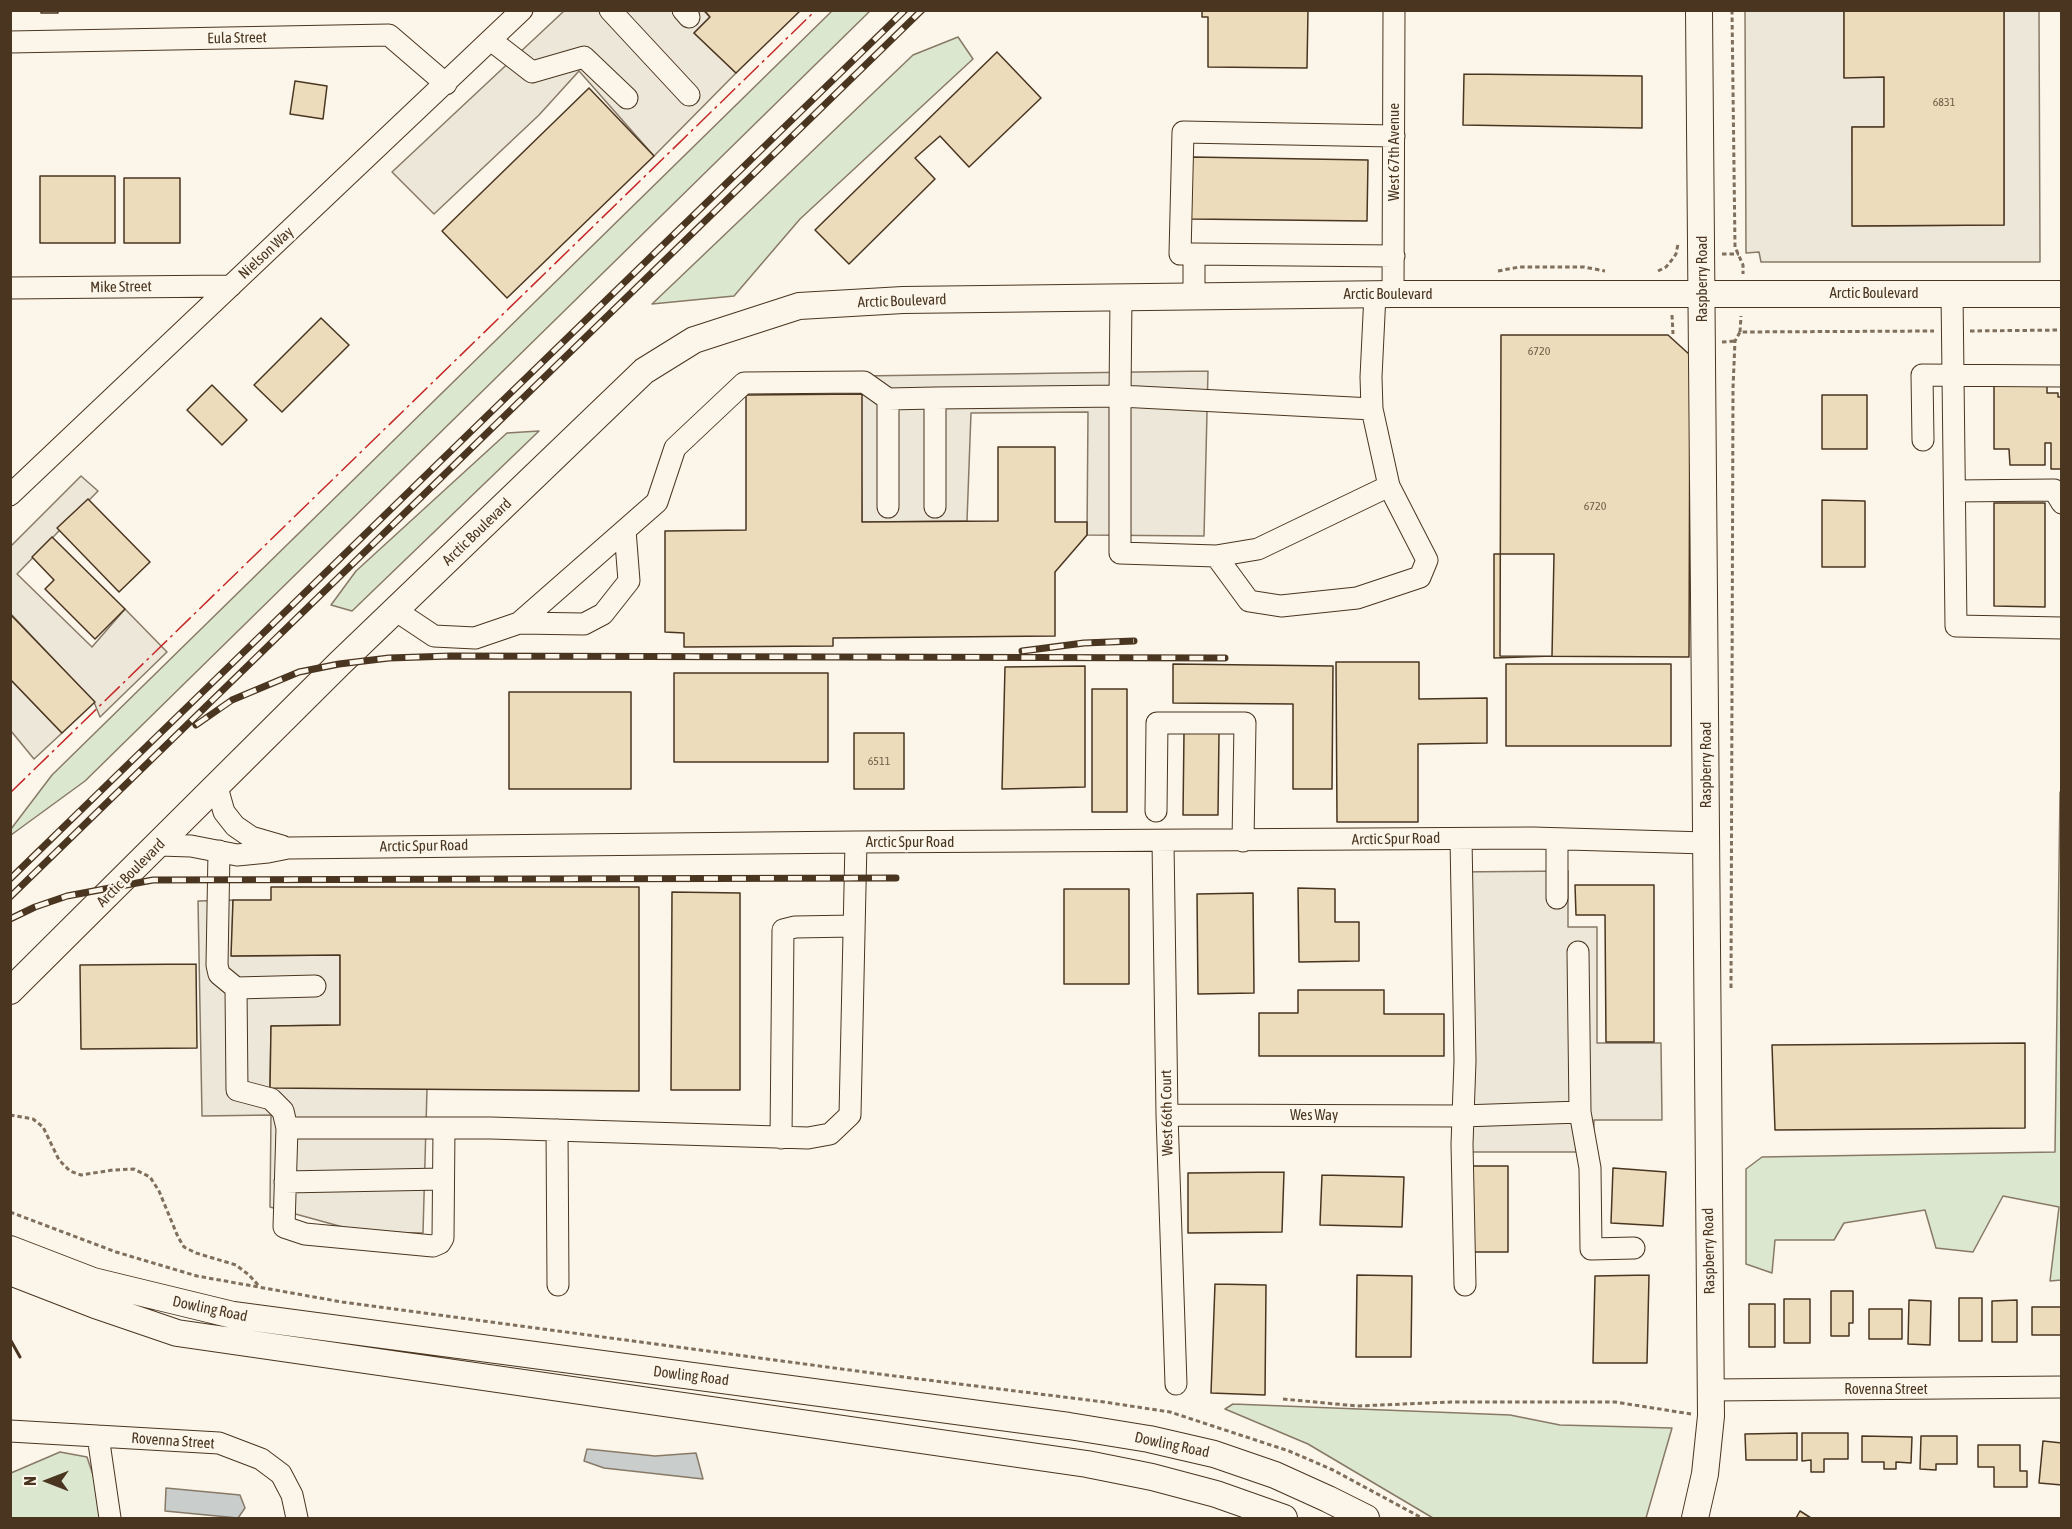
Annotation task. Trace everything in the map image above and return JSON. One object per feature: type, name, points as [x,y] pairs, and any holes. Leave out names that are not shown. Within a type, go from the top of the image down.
[{"type":"main road","name":"Raspberry Road","points":[[1695,1518],[1705,1474],[1711,1416],[1699,10]]},
{"type":"main road","name":"Arctic Boulevard","points":[[10,991],[396,610],[644,371],[694,340],[799,306],[903,300],[1384,294],[2061,294]]},
{"type":"main road","name":"Dowling Road","points":[[10,1249],[93,1281],[233,1315],[1069,1426],[1149,1439],[1214,1454],[1275,1475],[1366,1518]]},
{"type":"main road","name":"Dowling Road","points":[[10,1272],[95,1305],[177,1333],[1086,1464],[1152,1477],[1207,1492],[1284,1518]]},
{"type":"street","name":"Nielson Way","points":[[10,495],[492,41],[522,10]]},
{"type":"street","points":[[610,10],[689,95]]},
{"type":"street","name":"West 67th Avenue","points":[[1216,556],[1249,601],[1281,606],[1357,598],[1420,577],[1427,560],[1389,486],[1372,409],[1371,377],[1384,294],[1394,256],[1394,10]]},
{"type":"street","name":"Eula Street","points":[[10,42],[389,35],[446,84]]},
{"type":"street","points":[[492,41],[532,72],[585,57],[627,98]]},
{"type":"street","points":[[1394,135],[1183,132],[1180,254],[1394,256]]},
{"type":"street","points":[[1194,254],[1194,296]]},
{"type":"street","name":"Mike Street","points":[[10,288],[231,286]]},
{"type":"street","points":[[1952,293],[1956,626],[2061,628]]},
{"type":"street","points":[[1121,297],[1120,552],[1216,556],[1258,549],[1389,486]]},
{"type":"street","points":[[1923,440],[1922,375],[2061,376]]},
{"type":"street","points":[[519,623],[657,502],[675,448],[744,383],[864,382],[888,399],[1120,396],[1372,409]]},
{"type":"street","points":[[935,398],[935,507]]},
{"type":"street","points":[[888,399],[888,507]]},
{"type":"street","points":[[1955,491],[2054,490],[2061,503]]},
{"type":"street","points":[[396,610],[434,636],[475,638],[519,623],[584,624],[603,614],[629,581],[625,530]]},
{"type":"street","points":[[1156,811],[1157,723],[1245,723],[1243,841]]},
{"type":"street","name":"Arctic Spur Road","points":[[217,787],[224,812],[235,826],[251,837],[288,848]]},
{"type":"street","points":[[1461,838],[1465,1061],[1462,1116],[1465,1285]]},
{"type":"street","points":[[1557,838],[1557,898]]},
{"type":"street","name":"Arctic Spur Road","points":[[159,845],[191,846],[237,855],[288,848],[856,842],[1557,838],[1706,843]]},
{"type":"street","points":[[287,1128],[557,1130],[781,1138],[808,1138],[830,1134],[850,1115],[856,842]]},
{"type":"street","name":"West 66th Court","points":[[1163,842],[1167,1115],[1176,1384]]},
{"type":"street","points":[[219,851],[217,965],[219,974],[236,988],[315,986]]},
{"type":"street","points":[[781,1138],[783,930],[795,927],[854,926]]},
{"type":"street","points":[[1578,952],[1580,1112],[1590,1168],[1591,1249],[1634,1248]]},
{"type":"street","points":[[236,988],[237,1090],[271,1099],[283,1111],[287,1128],[284,1227],[305,1234],[433,1246],[440,1243],[443,1238],[444,1128]]},
{"type":"street","name":"Wes Way","points":[[1167,1115],[1462,1116],[1580,1112]]},
{"type":"street","points":[[557,1130],[558,1285]]},
{"type":"street","points":[[285,1182],[443,1179]]},
{"type":"street","name":"Rovenna Street","points":[[1711,1390],[2061,1387]]},
{"type":"street","name":"Rovenna Street","points":[[10,1431],[219,1443],[261,1459],[281,1474],[292,1495],[297,1518]]},
{"type":"street","points":[[98,1436],[110,1518]]},
{"type":"path","points":[[1732,10],[1734,247],[1743,265]]},
{"type":"path","points":[[1649,276],[1666,267],[1676,254],[1679,237]]},
{"type":"path","points":[[1497,272],[1519,267],[1584,267],[1613,273]]},
{"type":"path","points":[[1731,993],[1735,341],[1740,332],[2061,330]]},
{"type":"path","points":[[10,1115],[33,1119],[43,1127],[59,1160],[70,1171],[81,1175],[134,1169],[150,1177],[159,1191],[184,1247],[236,1265],[260,1287]]},
{"type":"path","points":[[10,1212],[117,1252],[196,1276],[353,1304],[1170,1412],[1289,1450],[1333,1470],[1422,1518]]},
{"type":"path","points":[[1283,1399],[1357,1406],[1451,1402],[1615,1402],[1711,1416]]},
{"type":"green space","points":[[833,10],[870,11],[85,781],[11,835],[11,829],[52,775]]},
{"type":"green space","points":[[958,37],[973,59],[800,219],[734,296],[652,304],[913,55]]},
{"type":"green space","points":[[539,431],[352,611],[331,605],[356,571],[507,433]]},
{"type":"green space","points":[[2060,792],[2062,793],[2061,1280],[2050,1281],[2059,1207],[2003,1196],[1973,1252],[1936,1248],[1925,1210],[1844,1223],[1834,1240],[1775,1240],[1772,1273],[1746,1264],[1746,1169],[1762,1157],[2055,1152]]},
{"type":"green space","points":[[1233,1404],[1510,1415],[1560,1425],[1672,1428],[1646,1518],[1433,1518],[1308,1444],[1225,1409]]},
{"type":"green space","points":[[60,1452],[87,1457],[106,1518],[11,1518],[11,1473]]},
{"type":"shaded area","points":[[564,11],[704,11],[710,17],[694,33],[736,73],[654,156],[579,71],[539,115],[434,214],[392,172]]},
{"type":"shaded area","points":[[1745,11],[1844,11],[1844,77],[1884,77],[1884,127],[1852,127],[1853,226],[2004,225],[2004,11],[2039,11],[2040,262],[1761,262],[1759,252],[1746,253]]},
{"type":"shaded area","points":[[1208,371],[1204,536],[1087,535],[1088,412],[971,413],[967,521],[862,522],[860,376]]},
{"type":"shaded area","points":[[81,476],[98,491],[17,574],[92,647],[125,609],[167,652],[100,717],[94,702],[11,614],[11,546]]},
{"type":"shaded area","points":[[10,679],[62,733],[34,759],[11,731]]},
{"type":"shaded area","points":[[1568,871],[1568,927],[1597,927],[1597,1043],[1661,1043],[1662,1120],[1594,1120],[1593,1152],[1455,1152],[1454,872]]},
{"type":"shaded area","points":[[233,900],[232,956],[340,955],[340,1025],[271,1026],[270,1087],[427,1089],[423,1233],[361,1232],[270,1207],[271,1115],[202,1116],[198,901]]},
{"type":"shaded area","points":[[587,1449],[655,1456],[696,1453],[703,1479],[604,1468],[584,1461]]},
{"type":"shaded area","points":[[166,1488],[240,1495],[245,1508],[238,1518],[165,1511]]},
{"type":"building","points":[[41,10],[58,10],[58,13],[41,13]]},
{"type":"building","points":[[704,10],[801,10],[736,73],[694,33],[710,17]]},
{"type":"building","points":[[1202,10],[1308,10],[1307,68],[1208,67],[1208,17],[1202,17]]},
{"type":"building","points":[[1844,10],[2004,10],[2004,225],[1852,226],[1852,127],[1884,127],[1884,77],[1844,78]]},
{"type":"building","points":[[997,52],[1041,98],[969,167],[940,136],[915,158],[935,179],[849,264],[815,230]]},
{"type":"building","points":[[1464,74],[1642,76],[1642,128],[1463,125]]},
{"type":"building","points":[[295,81],[327,86],[323,119],[290,114]]},
{"type":"building","points":[[589,88],[654,156],[507,298],[442,231]]},
{"type":"building","points":[[1191,157],[1368,160],[1367,221],[1191,219]]},
{"type":"building","points":[[40,176],[115,176],[115,243],[40,243]]},
{"type":"building","points":[[124,178],[180,178],[180,243],[124,243]]},
{"type":"building","points":[[321,318],[349,345],[282,412],[254,385]]},
{"type":"building","points":[[1501,335],[1668,335],[1690,355],[1689,657],[1500,656]]},
{"type":"building","points":[[212,385],[247,420],[222,445],[187,410]]},
{"type":"building","points":[[1994,385],[2047,385],[2047,393],[2058,393],[2058,397],[2062,397],[2062,469],[2051,469],[2051,443],[2045,443],[2045,465],[2010,465],[2009,449],[1994,449]]},
{"type":"building","points":[[862,394],[862,522],[998,521],[998,447],[1055,447],[1055,522],[1087,522],[1087,535],[1055,572],[1055,636],[833,638],[833,646],[684,647],[684,633],[665,632],[665,531],[746,530],[746,395]]},
{"type":"building","points":[[1822,395],[1867,395],[1867,449],[1822,449]]},
{"type":"building","points":[[88,499],[150,562],[119,592],[57,528]]},
{"type":"building","points":[[1822,500],[1865,501],[1865,567],[1822,567]]},
{"type":"building","points":[[1994,503],[2045,503],[2045,607],[1994,606]]},
{"type":"building","points":[[52,537],[125,609],[95,639],[45,589],[54,580],[32,557]]},
{"type":"building","points":[[1494,554],[1554,554],[1552,656],[1494,658]]},
{"type":"building","points":[[10,614],[95,702],[62,733],[10,679]]},
{"type":"building","points":[[1336,662],[1419,662],[1419,699],[1487,698],[1487,743],[1418,744],[1418,822],[1337,822]]},
{"type":"building","points":[[1173,664],[1333,666],[1332,789],[1293,789],[1293,704],[1173,703]]},
{"type":"building","points":[[1506,664],[1671,664],[1671,746],[1506,746]]},
{"type":"building","points":[[1085,666],[1085,787],[1002,789],[1005,667]]},
{"type":"building","points":[[674,673],[828,673],[828,762],[674,762]]},
{"type":"building","points":[[1092,689],[1127,689],[1127,812],[1092,812]]},
{"type":"building","points":[[509,692],[631,692],[631,789],[509,789]]},
{"type":"building","points":[[1184,732],[1219,733],[1218,815],[1183,815]]},
{"type":"building","points":[[854,733],[904,733],[904,789],[854,789]]},
{"type":"building","points":[[1575,885],[1654,885],[1654,1042],[1606,1042],[1605,915],[1576,915]]},
{"type":"building","points":[[271,887],[639,887],[639,1091],[270,1088],[271,1026],[340,1025],[340,955],[231,956],[233,900],[271,900]]},
{"type":"building","points":[[1298,888],[1335,889],[1335,922],[1359,922],[1359,961],[1299,962]]},
{"type":"building","points":[[1064,889],[1129,889],[1129,984],[1064,984]]},
{"type":"building","points":[[672,892],[740,893],[740,1090],[671,1090]]},
{"type":"building","points":[[1253,893],[1254,993],[1198,994],[1197,894]]},
{"type":"building","points":[[196,964],[197,1048],[81,1049],[80,965]]},
{"type":"building","points":[[1298,990],[1384,990],[1384,1014],[1444,1014],[1444,1056],[1259,1056],[1259,1013],[1298,1013]]},
{"type":"building","points":[[2025,1043],[2025,1128],[1775,1130],[1772,1045]]},
{"type":"building","points":[[1467,1166],[1508,1166],[1508,1252],[1469,1252]]},
{"type":"building","points":[[1613,1168],[1666,1172],[1663,1226],[1611,1223]]},
{"type":"building","points":[[1284,1172],[1282,1232],[1188,1233],[1188,1173]]},
{"type":"building","points":[[1322,1175],[1404,1177],[1402,1227],[1320,1225]]},
{"type":"building","points":[[1357,1275],[1412,1276],[1411,1357],[1356,1357]]},
{"type":"building","points":[[1649,1275],[1647,1363],[1593,1363],[1595,1276]]},
{"type":"building","points":[[1215,1284],[1266,1285],[1265,1395],[1211,1393]]},
{"type":"building","points":[[1831,1291],[1853,1291],[1853,1323],[1849,1323],[1849,1336],[1831,1336]]},
{"type":"building","points":[[1959,1298],[1982,1298],[1982,1341],[1959,1341]]},
{"type":"building","points":[[1784,1299],[1810,1299],[1810,1343],[1784,1343]]},
{"type":"building","points":[[1909,1300],[1931,1301],[1930,1345],[1908,1344]]},
{"type":"building","points":[[2017,1300],[2017,1342],[1992,1342],[1992,1301]]},
{"type":"building","points":[[1749,1304],[1775,1304],[1775,1347],[1749,1347]]},
{"type":"building","points":[[2032,1307],[2062,1307],[2062,1335],[2032,1335]]},
{"type":"building","points":[[1869,1309],[1902,1309],[1902,1339],[1869,1339]]},
{"type":"building","points":[[1797,1433],[1797,1460],[1746,1460],[1745,1434]]},
{"type":"building","points":[[1802,1433],[1848,1433],[1848,1459],[1824,1459],[1824,1472],[1811,1472],[1811,1460],[1802,1461]]},
{"type":"building","points":[[1862,1436],[1912,1437],[1911,1463],[1896,1462],[1896,1469],[1884,1469],[1884,1462],[1862,1462]]},
{"type":"building","points":[[1921,1436],[1957,1436],[1957,1464],[1936,1464],[1936,1470],[1920,1469]]},
{"type":"building","points":[[2043,1441],[2062,1443],[2062,1485],[2039,1483]]},
{"type":"building","points":[[1978,1445],[2020,1445],[2020,1471],[2027,1471],[2027,1487],[1994,1487],[1994,1467],[1978,1467]]},
{"type":"building","points":[[1800,1511],[1811,1518],[1796,1518]]},
{"type":"railway","points":[[10,879],[905,10]]},
{"type":"railway","points":[[10,897],[922,10]]},
{"type":"railway","points":[[1022,651],[1084,643],[1134,641]]},
{"type":"railway","points":[[196,725],[232,700],[299,672],[389,658],[451,656],[1225,658]]},
{"type":"railway","points":[[10,919],[67,896],[153,880],[896,878]]},
{"type":"wall","points":[[10,1339],[20,1357]]},
{"type":"power","points":[[10,793],[816,10]]}]
